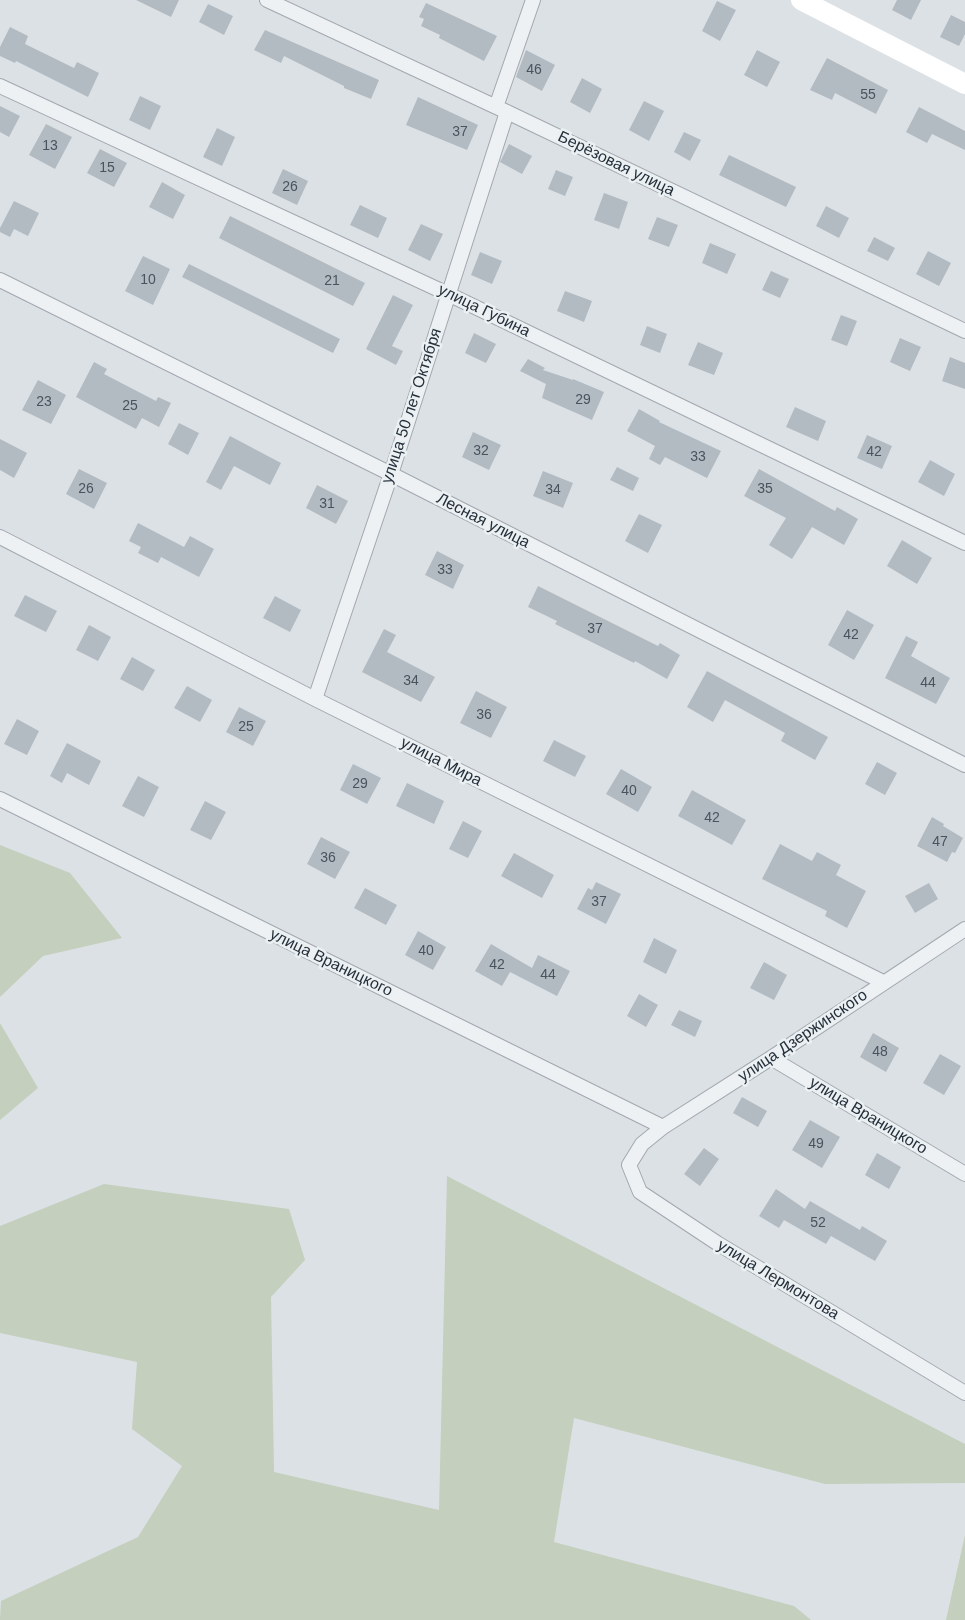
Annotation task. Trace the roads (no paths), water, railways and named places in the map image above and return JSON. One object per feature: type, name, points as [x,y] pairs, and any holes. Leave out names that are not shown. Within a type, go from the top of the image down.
[{"type":"street","name":"Берёзовая улица","points":[[267,0],[502,109],[965,331]]},
{"type":"street","name":"улица 50 лет Октября","points":[[315,699],[391,474],[448,294],[533,0]]},
{"type":"street","points":[[801,0],[965,84]]},
{"type":"street","name":"улица Губина","points":[[0,86],[448,294],[965,543]]},
{"type":"street","name":"Лесная улица","points":[[0,280],[391,474],[965,765]]},
{"type":"street","name":"улица Мира","points":[[0,537],[315,699],[883,982]]},
{"type":"street","name":"улица Враницкого","points":[[0,799],[663,1127]]},
{"type":"street","name":"улица Дзержинского","points":[[642,1144],[663,1127],[965,929]]},
{"type":"street","name":"улица Враницкого","points":[[771,1058],[965,1174]]},
{"type":"street","name":"улица Лермонтова","points":[[642,1144],[629,1165],[640,1192],[717,1243],[965,1393]]}]
